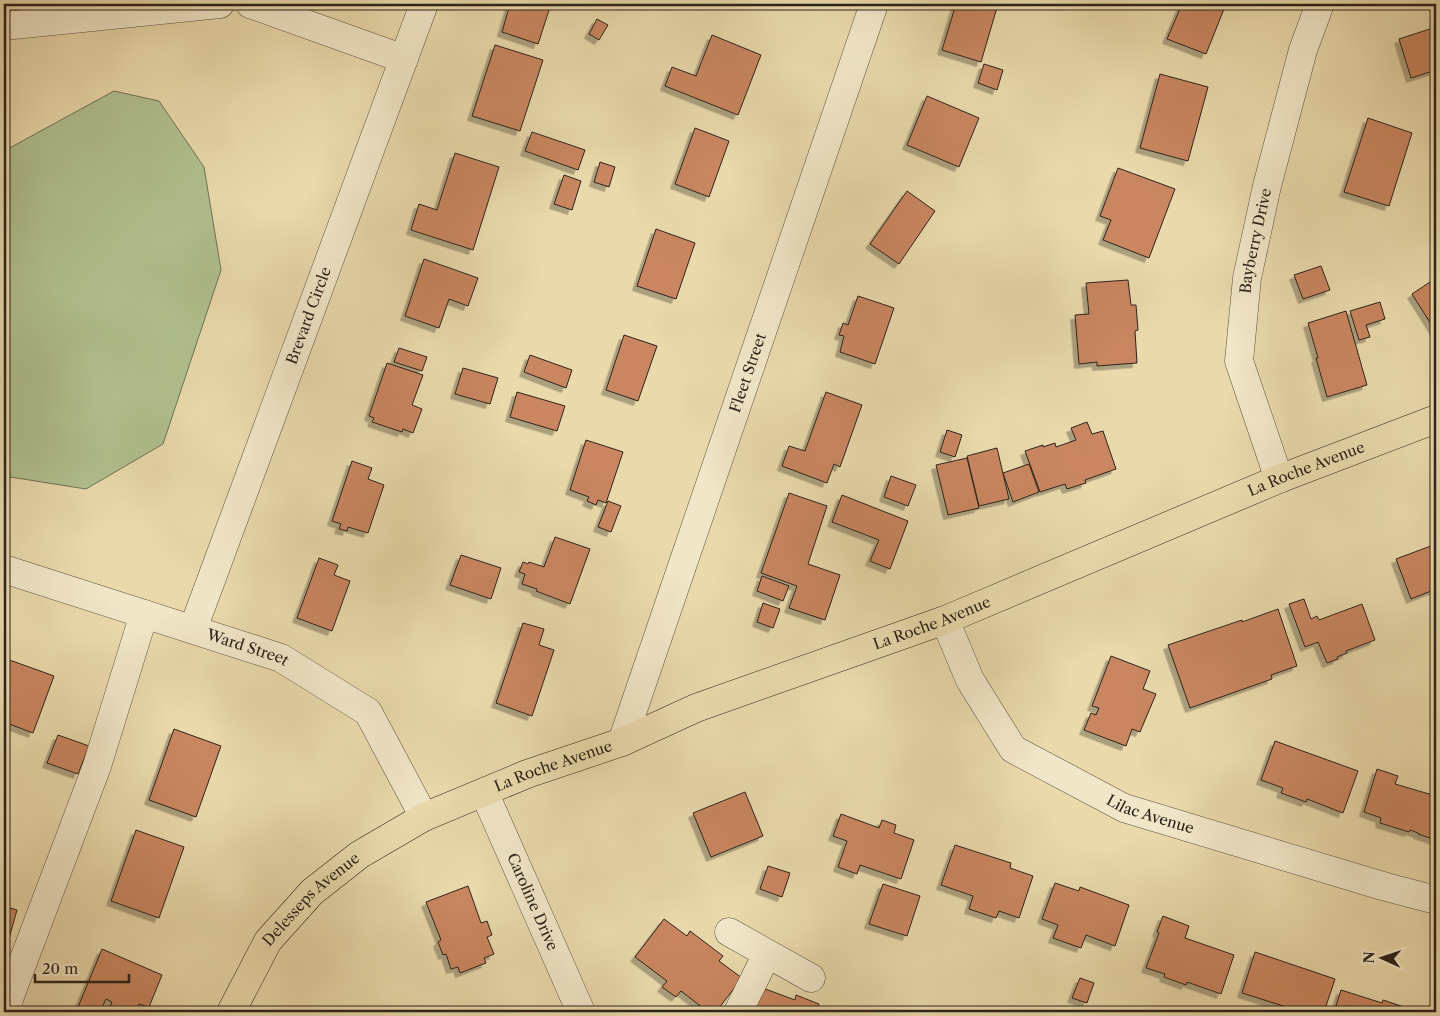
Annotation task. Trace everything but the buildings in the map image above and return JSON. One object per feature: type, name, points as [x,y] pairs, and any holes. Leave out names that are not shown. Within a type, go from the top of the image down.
[{"type":"main road","name":"La Roche Avenue","points":[[424,817],[527,774],[622,742],[696,708],[944,620],[1279,479],[1436,419]]},
{"type":"main road","name":"Delesseps Avenue","points":[[231,1012],[268,941],[312,892],[359,854],[424,817]]},
{"type":"street","points":[[4,26],[220,4]]},
{"type":"street","points":[[250,4],[404,59]]},
{"type":"street","name":"Brevard Circle","points":[[193,629],[424,4]]},
{"type":"street","name":"Fleet Street","points":[[622,742],[874,4]]},
{"type":"street","name":"Bayberry Drive","points":[[1279,479],[1238,360],[1247,278],[1267,186],[1303,50],[1320,4]]},
{"type":"street","name":"Ward Street","points":[[4,569],[281,658],[368,712],[424,817]]},
{"type":"street","points":[[4,1012],[97,766],[144,614]]},
{"type":"street","name":"Lilac Avenue","points":[[944,620],[970,680],[1013,749],[1124,808],[1436,900]]},
{"type":"street","name":"Caroline Drive","points":[[484,792],[581,1012]]},
{"type":"street","points":[[729,932],[811,978]]},
{"type":"street","points":[[738,1012],[767,954]]},
{"type":"green space","points":[[114,91],[159,101],[204,167],[221,270],[163,444],[86,489],[4,476],[4,151]]}]
